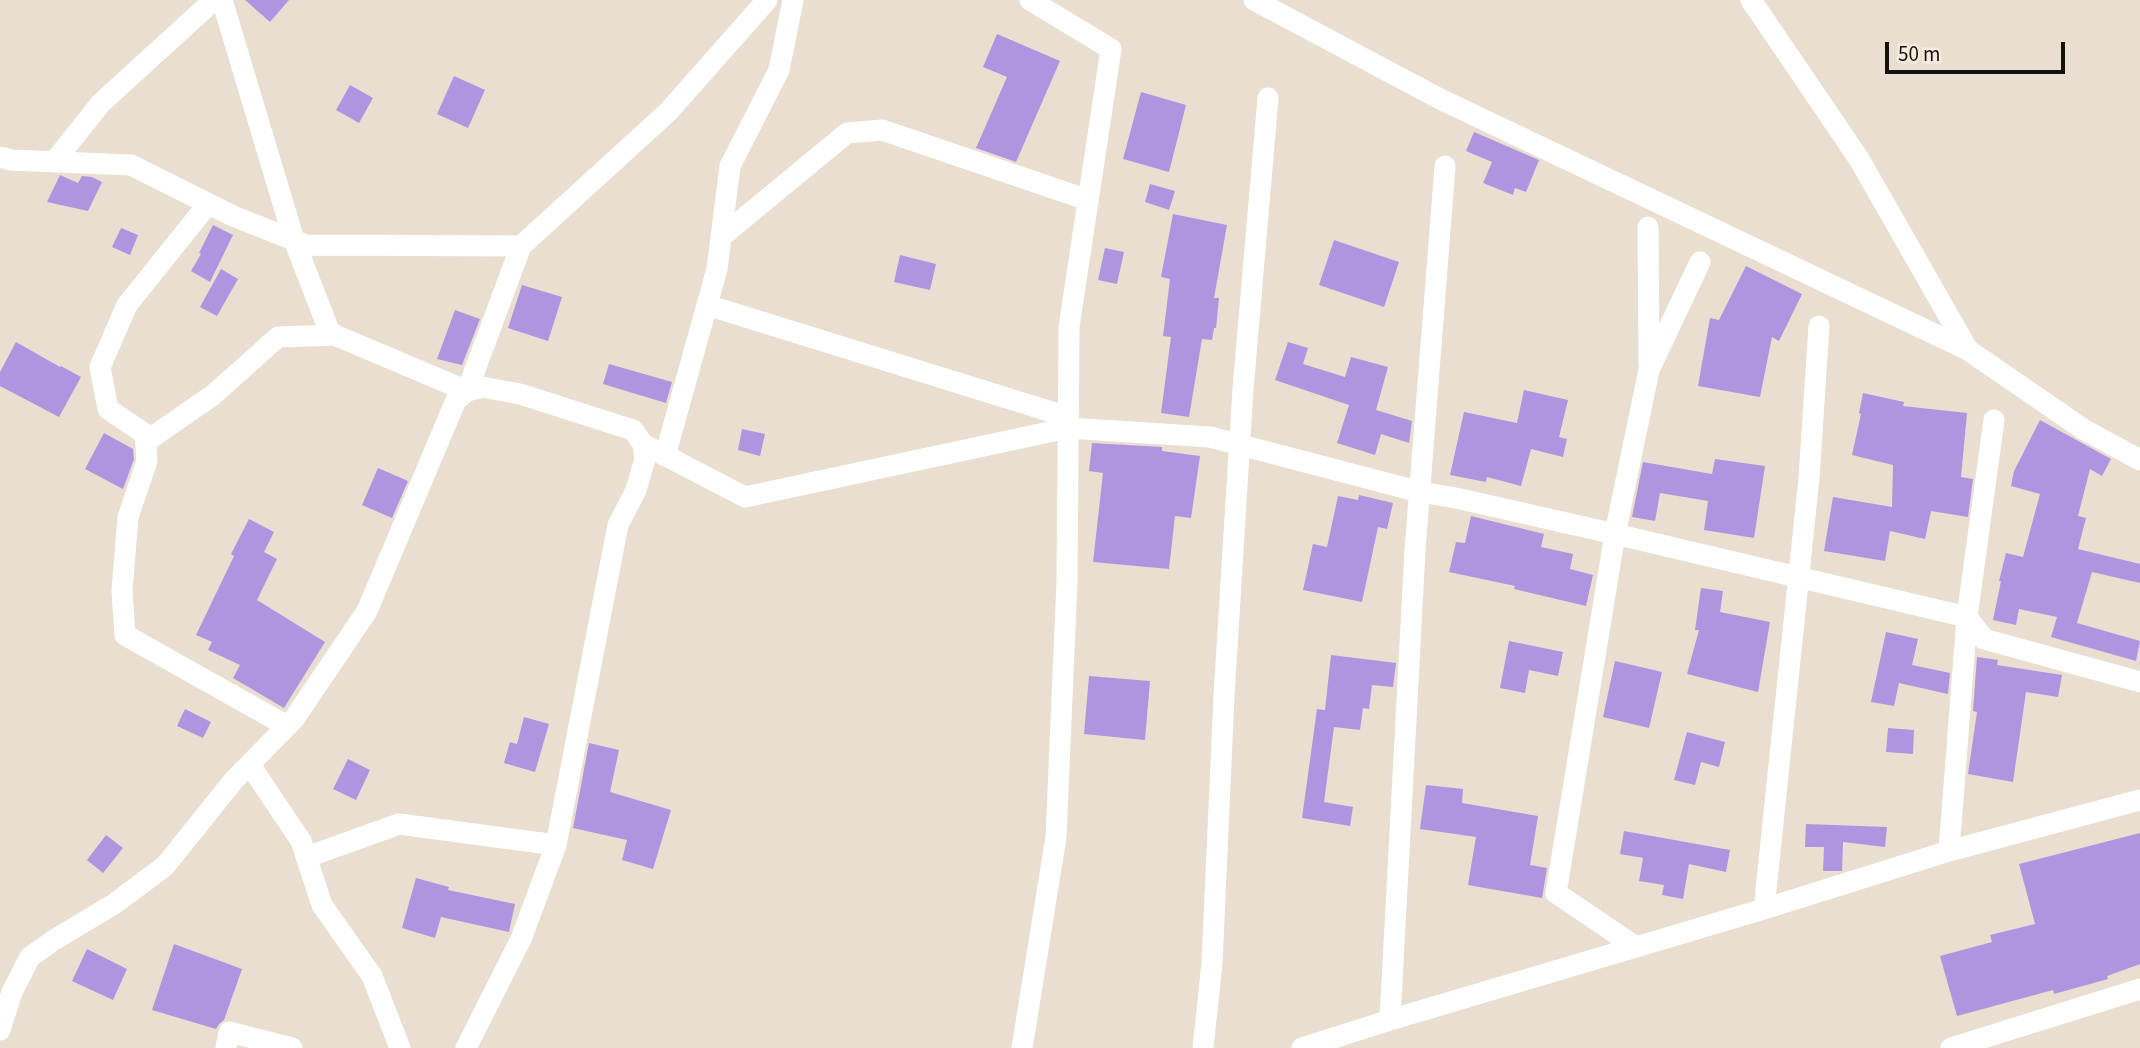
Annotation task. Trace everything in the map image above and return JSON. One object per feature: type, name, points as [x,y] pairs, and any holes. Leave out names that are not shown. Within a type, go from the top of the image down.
[{"type":"street","points":[[54,162],[101,103],[214,0]]},
{"type":"street","points":[[222,0],[293,240],[330,333],[467,391]]},
{"type":"street","points":[[467,391],[521,246],[668,112],[767,0]]},
{"type":"street","points":[[665,456],[717,269],[730,166],[779,69],[793,0]]},
{"type":"street","points":[[1022,1048],[1056,837],[1067,582],[1069,327],[1111,49],[1030,0]]},
{"type":"street","points":[[1254,0],[1440,99],[1968,350],[2082,429],[2140,460]]},
{"type":"street","points":[[1751,0],[1858,159],[1968,350]]},
{"type":"street","points":[[1203,1048],[1212,963],[1225,682],[1240,445],[1268,98]]},
{"type":"street","points":[[721,237],[847,134],[882,130],[1088,200]]},
{"type":"street","points":[[4,162],[131,165],[233,216],[306,245],[521,246]]},
{"type":"street","points":[[1390,1020],[1420,492],[1445,166]]},
{"type":"street","points":[[208,204],[127,304],[100,367],[108,410],[151,438],[213,394],[278,337],[336,335]]},
{"type":"street","points":[[1636,947],[1556,893],[1615,534],[1649,370],[1648,227]]},
{"type":"street","points":[[1649,370],[1700,262]]},
{"type":"street","points":[[707,305],[1068,423],[1210,437],[1420,492],[1615,534],[1967,617],[1984,639],[2140,682]]},
{"type":"street","points":[[1764,909],[1809,478],[1819,326]]},
{"type":"street","points":[[0,1030],[12,992],[10,976],[30,957],[114,904],[165,866],[234,780],[294,719],[367,611],[449,415],[456,400],[467,391],[482,387],[520,394],[633,430],[643,444],[745,497],[1068,423]]},
{"type":"street","points":[[1948,851],[1967,617],[1994,420]]},
{"type":"street","points":[[145,434],[147,461],[128,517],[122,591],[125,635],[287,726]]},
{"type":"street","points":[[466,1048],[521,939],[556,845],[618,526],[636,490],[645,459],[643,444]]},
{"type":"street","points":[[250,765],[301,841],[322,905],[372,976],[400,1048]]},
{"type":"street","points":[[1301,1048],[1948,851],[2140,800]]},
{"type":"street","points":[[307,858],[399,824],[556,845]]},
{"type":"street","points":[[1951,1048],[2140,989]]},
{"type":"street","points":[[226,1048],[229,1032],[292,1048]]},
{"type":"building","points":[[245,0],[289,0],[270,22]]},
{"type":"building","points":[[997,34],[1060,61],[1016,162],[976,148],[1007,77],[983,67]]},
{"type":"building","points":[[454,76],[485,90],[468,128],[437,114]]},
{"type":"building","points":[[350,85],[373,98],[359,123],[336,110]]},
{"type":"building","points":[[1141,92],[1186,105],[1169,172],[1123,159]]},
{"type":"building","points":[[1474,132],[1539,160],[1526,192],[1515,188],[1513,195],[1483,183],[1492,162],[1466,151]]},
{"type":"building","points":[[60,175],[78,183],[82,176],[102,182],[88,211],[47,202]]},
{"type":"building","points":[[1150,184],[1175,191],[1169,210],[1145,202]]},
{"type":"building","points":[[1173,214],[1227,225],[1214,298],[1219,298],[1216,328],[1212,340],[1202,339],[1189,417],[1161,413],[1171,337],[1163,336],[1170,279],[1161,277]]},
{"type":"building","points":[[213,225],[233,235],[210,282],[191,271]]},
{"type":"building","points":[[121,228],[138,235],[130,255],[112,247]]},
{"type":"building","points":[[1334,240],[1399,262],[1384,307],[1319,285]]},
{"type":"building","points":[[1105,248],[1124,252],[1117,284],[1098,280]]},
{"type":"building","points":[[900,255],[936,264],[930,290],[894,282]]},
{"type":"building","points":[[1746,266],[1802,294],[1779,341],[1772,337],[1760,397],[1698,386],[1710,318],[1719,320]]},
{"type":"building","points":[[221,269],[238,279],[217,316],[200,307]]},
{"type":"building","points":[[522,285],[562,297],[548,341],[508,328]]},
{"type":"building","points":[[455,310],[480,319],[462,365],[437,359]]},
{"type":"building","points":[[16,342],[81,377],[59,417],[0,386],[0,372]]},
{"type":"building","points":[[1288,342],[1308,348],[1303,364],[1345,377],[1351,357],[1388,367],[1376,410],[1412,421],[1409,443],[1381,434],[1375,455],[1337,443],[1349,405],[1275,380]]},
{"type":"building","points":[[609,364],[672,382],[666,403],[603,384]]},
{"type":"building","points":[[1524,390],[1568,400],[1559,437],[1567,439],[1563,457],[1531,449],[1521,486],[1487,477],[1486,482],[1450,475],[1464,412],[1517,423]]},
{"type":"building","points":[[1863,393],[1904,402],[1903,406],[1967,413],[1961,477],[1973,479],[1968,517],[1931,511],[1925,539],[1890,531],[1885,561],[1824,551],[1833,497],[1892,507],[1893,465],[1852,455]]},
{"type":"building","points":[[2040,420],[2111,459],[2102,476],[2090,469],[2078,516],[2086,518],[2078,549],[2140,564],[2140,583],[2092,572],[2077,623],[2140,641],[2136,661],[2051,637],[2057,617],[2019,609],[2016,625],[1993,620],[2006,553],[2023,557],[2040,494],[2011,486],[2014,471]]},
{"type":"building","points":[[742,429],[765,434],[760,456],[738,450]]},
{"type":"building","points":[[104,433],[133,449],[134,459],[123,489],[85,469]]},
{"type":"building","points":[[1092,443],[1162,447],[1162,451],[1200,456],[1191,518],[1175,516],[1169,569],[1093,562],[1103,473],[1089,471]]},
{"type":"building","points":[[1715,459],[1765,466],[1754,538],[1704,530],[1708,501],[1660,493],[1655,521],[1632,517],[1643,462],[1712,474]]},
{"type":"building","points":[[378,468],[408,481],[392,518],[362,505]]},
{"type":"building","points":[[1359,495],[1393,503],[1387,529],[1378,527],[1362,602],[1303,590],[1313,544],[1327,547],[1338,496],[1358,500]]},
{"type":"building","points":[[1471,516],[1544,534],[1541,547],[1573,554],[1570,569],[1593,575],[1586,606],[1514,589],[1515,586],[1449,572],[1456,542],[1465,543]]},
{"type":"building","points":[[249,519],[274,532],[264,552],[277,559],[257,600],[325,642],[284,708],[233,678],[240,665],[208,650],[212,642],[196,635]]},
{"type":"building","points":[[1701,588],[1723,591],[1720,612],[1770,622],[1758,692],[1687,674],[1699,630],[1695,630]]},
{"type":"building","points":[[1886,632],[1918,639],[1912,665],[1950,673],[1948,694],[1899,683],[1894,706],[1871,702]]},
{"type":"building","points":[[1509,641],[1563,652],[1558,676],[1529,670],[1525,693],[1500,688]]},
{"type":"building","points":[[1331,655],[1396,663],[1393,687],[1372,685],[1369,709],[1363,708],[1360,730],[1334,727],[1324,802],[1353,807],[1350,826],[1302,818],[1317,709],[1325,710]]},
{"type":"building","points":[[1977,657],[1998,660],[1997,665],[2062,675],[2058,697],[2026,692],[2013,782],[1968,774],[1977,712],[1973,711]]},
{"type":"building","points":[[1615,661],[1662,672],[1649,728],[1603,717]]},
{"type":"building","points":[[1089,676],[1150,681],[1145,740],[1084,734]]},
{"type":"building","points":[[185,709],[211,722],[203,738],[177,726]]},
{"type":"building","points":[[524,717],[549,724],[535,772],[504,763],[510,742],[517,744]]},
{"type":"building","points":[[1888,728],[1914,730],[1913,754],[1886,752]]},
{"type":"building","points":[[1687,732],[1725,742],[1719,767],[1701,762],[1695,785],[1674,780]]},
{"type":"building","points":[[589,743],[619,750],[610,792],[671,810],[653,869],[622,860],[627,840],[573,828]]},
{"type":"building","points":[[348,759],[370,770],[356,800],[333,789]]},
{"type":"building","points":[[1426,785],[1463,789],[1462,803],[1538,816],[1530,865],[1547,868],[1542,898],[1468,885],[1476,837],[1420,829]]},
{"type":"building","points":[[1806,824],[1887,827],[1885,847],[1843,842],[1842,871],[1823,871],[1824,847],[1805,847]]},
{"type":"building","points":[[1624,831],[1730,850],[1726,872],[1689,864],[1683,899],[1662,895],[1664,885],[1639,881],[1643,858],[1620,854]]},
{"type":"building","points":[[2140,833],[2140,964],[2107,976],[2108,979],[2054,994],[2053,990],[1957,1016],[1940,956],[1992,942],[1990,935],[2035,924],[2019,864]]},
{"type":"building","points":[[106,835],[123,848],[103,873],[87,860]]},
{"type":"building","points":[[416,878],[449,887],[448,890],[515,904],[509,932],[441,917],[435,938],[402,928]]},
{"type":"building","points":[[174,944],[242,969],[224,1020],[216,1029],[152,1010]]},
{"type":"building","points":[[87,949],[127,969],[113,1000],[72,981]]}]
